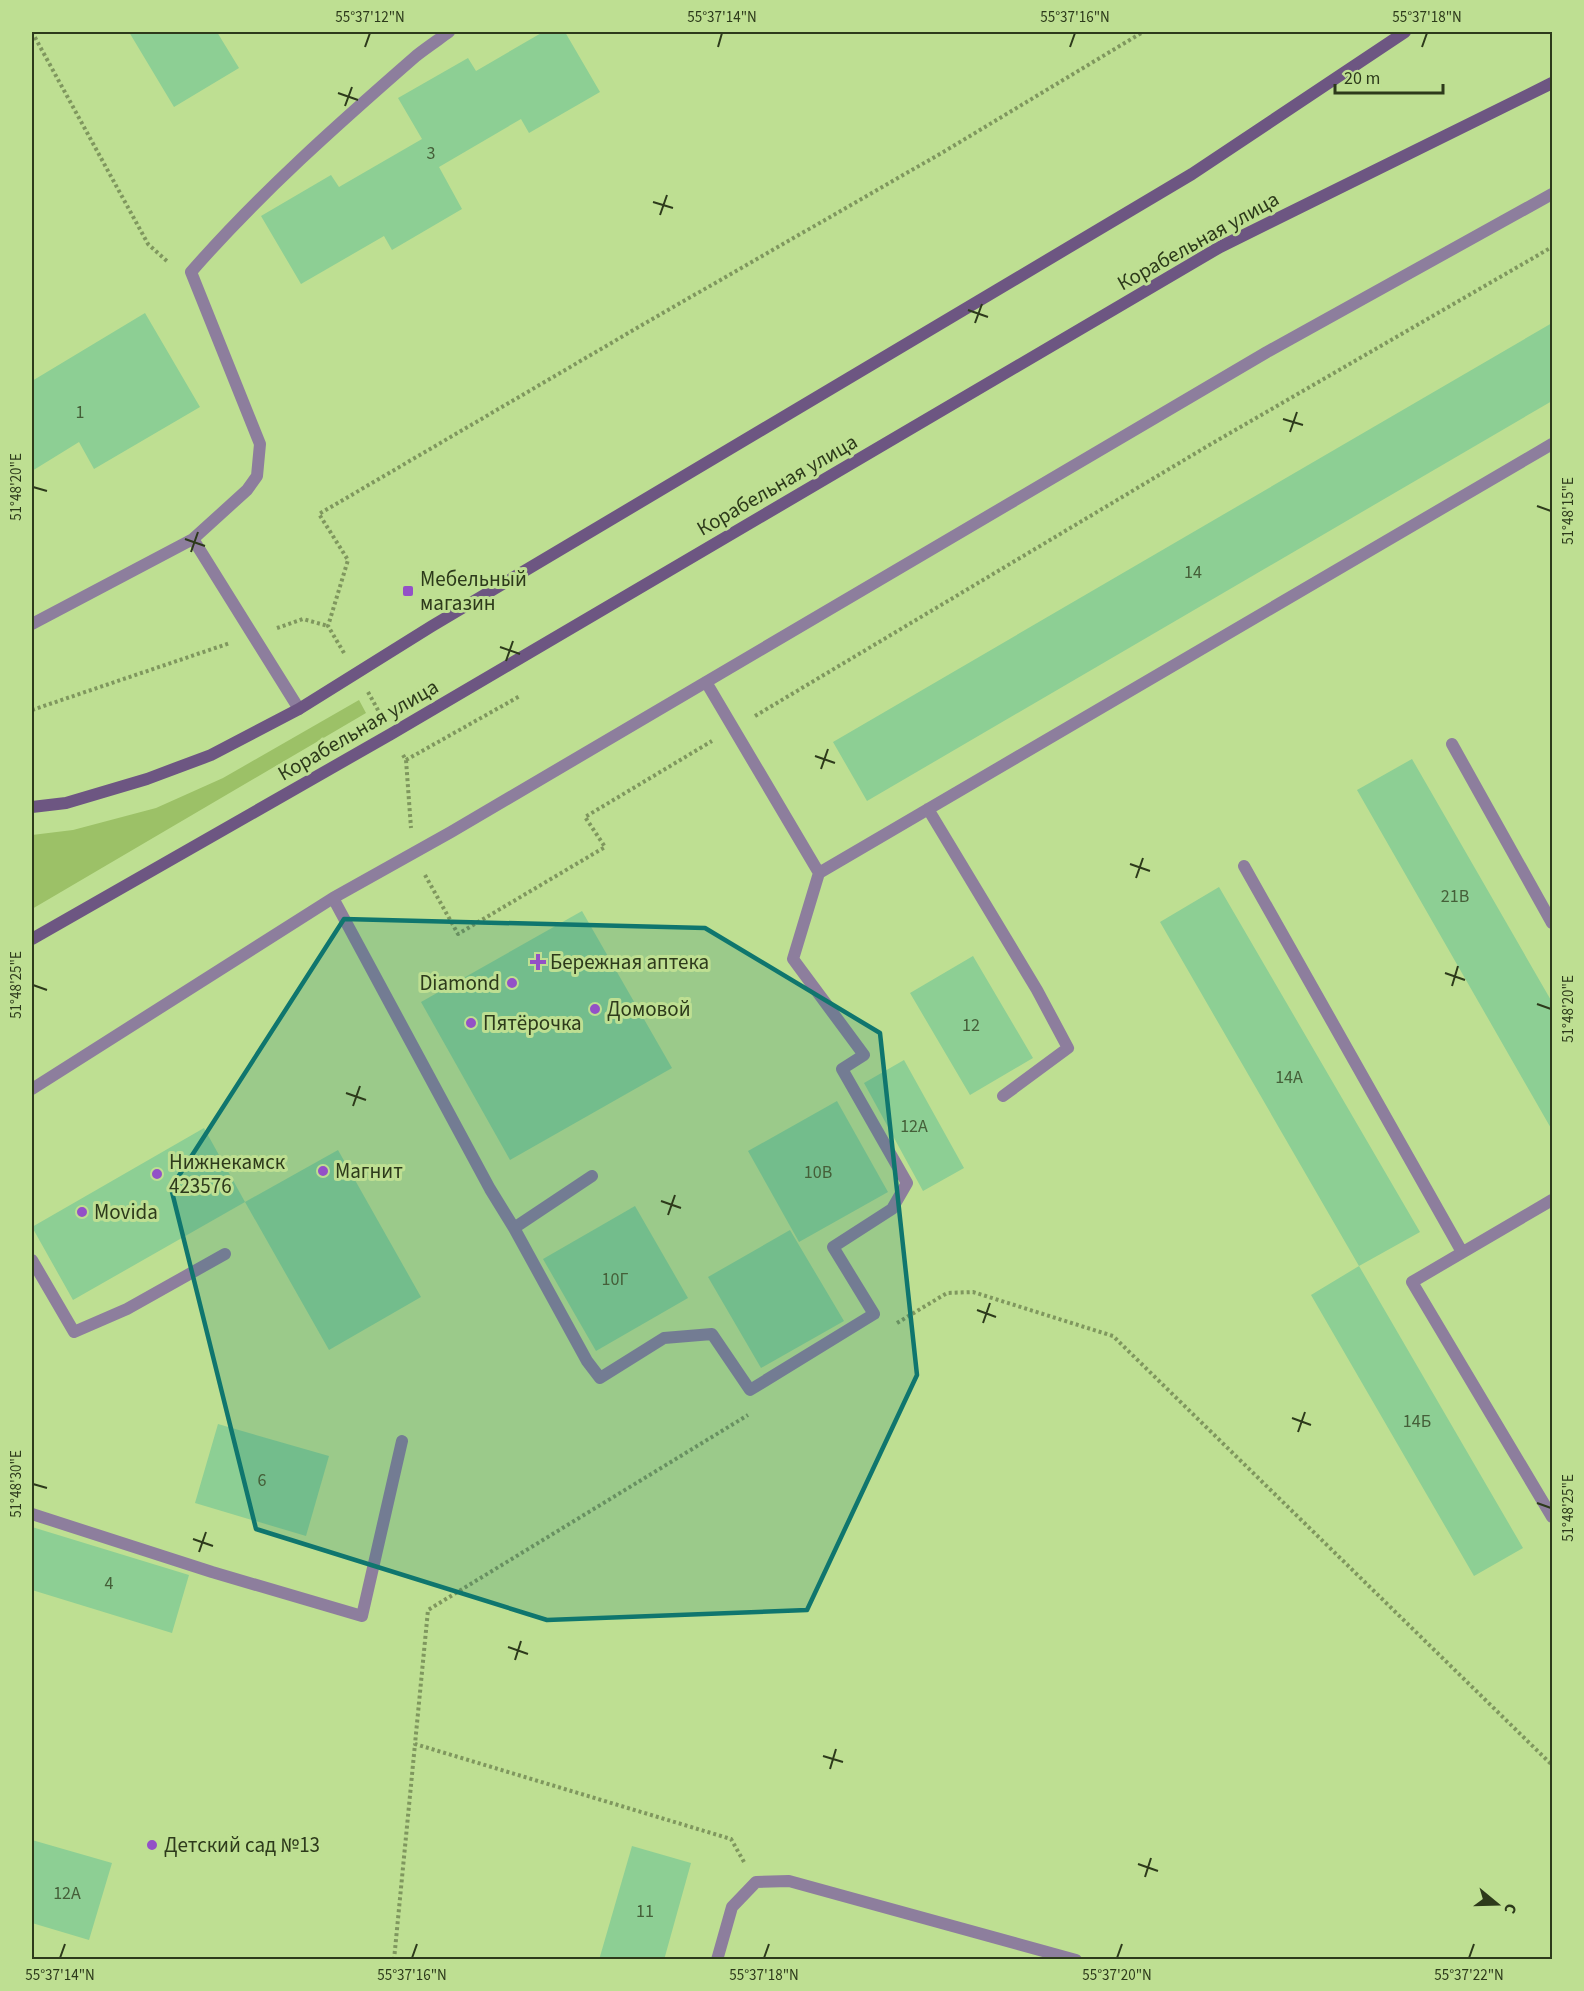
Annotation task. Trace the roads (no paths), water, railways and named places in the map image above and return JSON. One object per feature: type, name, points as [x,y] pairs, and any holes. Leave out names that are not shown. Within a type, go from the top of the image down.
[{"type":"main road","points":[[32,807],[66,803],[147,779],[212,755],[298,709],[443,620],[1192,174],[1405,32]]},
{"type":"main road","name":"Корабельная улица","points":[[32,939],[391,734],[1220,248],[1552,83]]},
{"type":"lane","points":[[32,624],[193,539],[247,490],[257,476],[260,444],[191,272],[229,228],[360,105],[419,54],[449,32]]},
{"type":"lane","points":[[32,1089],[333,898],[451,832],[1267,352],[1552,194]]},
{"type":"lane","points":[[333,898],[586,1361],[600,1377],[663,1338],[712,1334],[750,1390],[874,1314],[833,1247],[892,1209],[907,1183],[842,1069],[864,1054],[793,959],[819,873],[1552,444]]},
{"type":"lane","points":[[193,539],[298,709]]},
{"type":"lane","points":[[706,682],[819,873]]},
{"type":"lane","points":[[1452,744],[1552,923]]},
{"type":"lane","points":[[928,809],[1037,990],[1068,1048],[1003,1095]]},
{"type":"lane","points":[[1244,866],[1462,1252]]},
{"type":"lane","points":[[514,1228],[592,1176]]},
{"type":"lane","points":[[1552,1200],[1412,1282],[1552,1517]]},
{"type":"lane","points":[[32,1260],[74,1332],[127,1309],[225,1254]]},
{"type":"lane","points":[[32,1514],[212,1572],[362,1616],[402,1441]]},
{"type":"lane","points":[[717,1959],[732,1907],[756,1882],[789,1881],[1076,1959]]},
{"type":"place","name":"Мебельный магазин","points":[[408,591]]},
{"type":"place","name":"Бережная аптека","points":[[538,962]]},
{"type":"place","name":"Diamond","points":[[512,983]]},
{"type":"place","name":"Домовой","points":[[595,1009]]},
{"type":"place","name":"Пятёрочка","points":[[471,1023]]},
{"type":"place","name":"Магнит","points":[[323,1171]]},
{"type":"place","name":"Нижнекамск 423576","points":[[157,1174]]},
{"type":"place","name":"Movida","points":[[82,1212]]},
{"type":"place","name":"Детский сад №13","points":[[152,1845]]}]
